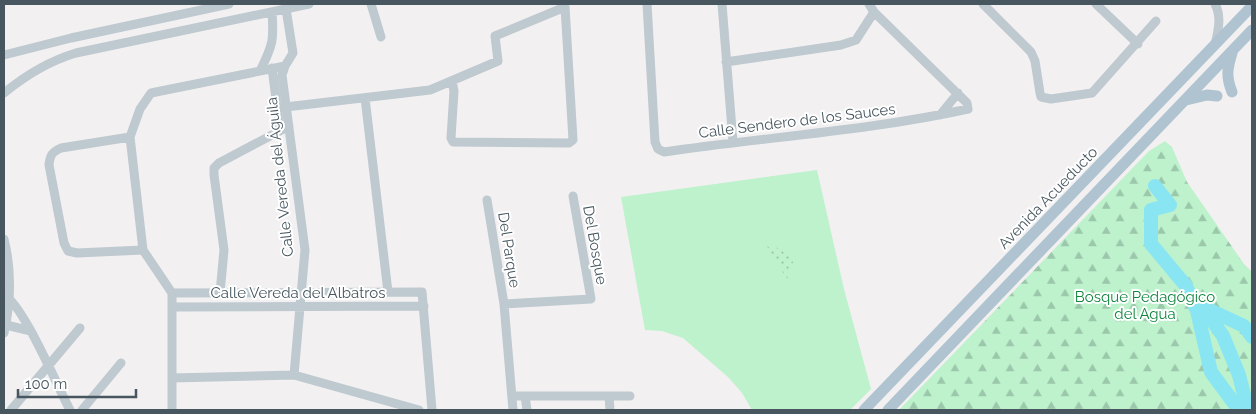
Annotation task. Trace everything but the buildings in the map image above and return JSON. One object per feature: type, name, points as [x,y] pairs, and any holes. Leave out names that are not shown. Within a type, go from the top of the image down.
[{"type":"main road","name":"Avenida Acueducto","points":[[864,410],[1252,6]]},
{"type":"main road","name":"Avenida Acueducto","points":[[888,410],[1252,30]]},
{"type":"main road","points":[[1232,92],[1227,78],[1227,68],[1233,50]]},
{"type":"main road","points":[[1186,100],[1207,95],[1217,96]]},
{"type":"main road","points":[[926,346],[938,359]]},
{"type":"street","points":[[4,55],[70,38],[229,4]]},
{"type":"street","points":[[4,94],[31,73],[68,55],[309,4]]},
{"type":"street","points":[[371,4],[381,37]]},
{"type":"street","name":"Calle Sendero de los Sauces","points":[[647,4],[655,142],[658,149],[664,152],[940,116],[968,109],[967,103],[958,93]]},
{"type":"street","points":[[722,4],[733,142]]},
{"type":"street","points":[[983,4],[1031,52],[1035,61],[1041,96],[1051,100],[1092,93],[1138,44],[1156,21]]},
{"type":"street","points":[[1096,4],[1138,44]]},
{"type":"street","points":[[1214,45],[1219,20],[1215,4]]},
{"type":"street","points":[[214,7],[217,23]]},
{"type":"street","points":[[282,108],[430,90],[498,61],[495,36],[565,7],[573,140],[568,143],[453,142],[450,138],[454,91],[452,81]]},
{"type":"street","points":[[726,62],[841,46],[856,40],[872,8],[958,93],[940,116]]},
{"type":"street","name":"Calle Vereda del Águila","points":[[280,130],[282,75],[284,66],[293,53],[286,9]]},
{"type":"street","points":[[260,71],[271,49],[274,34],[272,12]]},
{"type":"street","points":[[172,410],[172,293],[143,250],[130,137],[140,109],[151,94],[284,66]]},
{"type":"street","name":"Calle Vereda del Águila","points":[[272,68],[282,108],[289,126],[305,250],[294,375]]},
{"type":"street","points":[[365,98],[388,292]]},
{"type":"street","points":[[220,293],[224,250],[214,168],[219,163],[289,126]]},
{"type":"street","points":[[130,137],[61,148],[54,151],[50,156],[48,165],[62,234],[68,251],[76,254],[143,250]]},
{"type":"street","name":"Del Bosque","points":[[504,304],[591,299],[573,196]]},
{"type":"street","name":"Del Parque","points":[[487,200],[504,304],[513,410]]},
{"type":"street","points":[[4,239],[8,262],[5,329],[31,331]]},
{"type":"street","name":"Calle Vereda del Albatros","points":[[172,293],[422,292],[424,306],[172,307]]},
{"type":"street","points":[[7,297],[31,331],[70,410]]},
{"type":"street","points":[[424,306],[432,410]]},
{"type":"street","points":[[11,410],[80,328]]},
{"type":"street","points":[[82,410],[121,362]]},
{"type":"street","points":[[172,378],[294,375],[419,410]]},
{"type":"street","points":[[512,396],[630,396]]},
{"type":"street","points":[[526,396],[526,410]]},
{"type":"street","points":[[609,396],[610,410]]},
{"type":"green space","name":"Bosque Pedagógico del Agua","points":[[1165,141],[1172,147],[1187,182],[1244,264],[1252,272],[1252,410],[899,410],[1149,151]]},
{"type":"green space","points":[[817,170],[844,289],[871,389],[850,410],[752,410],[742,393],[728,377],[683,338],[662,331],[645,330],[621,197]]},
{"type":"green space","points":[[762,238],[794,259],[787,279],[785,276]]},
{"type":"waterway","points":[[1155,186],[1170,205],[1151,210],[1151,244],[1186,286],[1197,311],[1211,372],[1239,410]]},
{"type":"waterway","points":[[1201,306],[1244,326],[1252,337]]},
{"type":"waterway","points":[[1202,306],[1223,336],[1239,375],[1246,403],[1252,405]]}]
